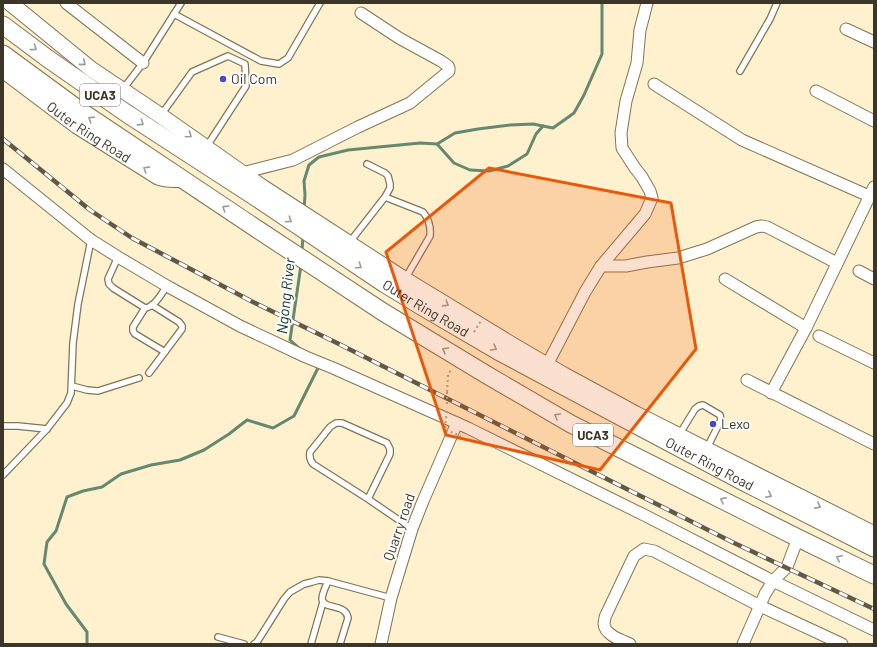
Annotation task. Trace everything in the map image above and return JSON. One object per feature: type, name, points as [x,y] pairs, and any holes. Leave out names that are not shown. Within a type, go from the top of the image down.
[{"type":"main road","name":"UCA3","points":[[10,3],[91,69],[242,173],[259,192]]},
{"type":"main road","name":"Outer Ring Road","points":[[3,25],[47,58],[126,113],[259,192],[328,238],[385,284],[421,306],[498,351],[612,412],[742,481],[874,548]]},
{"type":"main road","name":"Outer Ring Road","points":[[3,54],[82,112],[257,230],[389,316],[487,375],[571,424],[874,575]]},
{"type":"main road","name":"Outer Ring Road","points":[[3,70],[77,126],[158,177],[173,180],[182,179]]},
{"type":"main road","name":"UCA3","points":[[328,238],[348,243],[408,282],[484,328],[636,414],[874,534]]},
{"type":"main road","points":[[408,282],[421,306]]},
{"type":"main road","points":[[612,412],[636,414]]},
{"type":"street","points":[[66,3],[143,63]]},
{"type":"street","points":[[547,364],[584,292],[601,266],[645,214],[652,198],[650,191],[642,177],[622,148],[621,133],[626,101],[637,63],[640,30],[647,3]]},
{"type":"street","points":[[242,173],[293,160],[410,103],[448,71],[448,66],[441,61],[399,38],[361,13]]},
{"type":"street","points":[[846,29],[874,42]]},
{"type":"street","points":[[654,84],[742,140],[872,191],[806,328],[771,393]]},
{"type":"street","points":[[816,91],[874,121]]},
{"type":"street","points":[[3,169],[91,240],[166,286],[240,326],[306,357],[476,431],[773,581],[874,630]]},
{"type":"street","points":[[601,266],[626,266],[678,258],[707,249],[756,227],[762,226],[767,227],[837,263]]},
{"type":"street","points":[[859,271],[874,279]]},
{"type":"street","points":[[725,279],[806,328]]},
{"type":"street","points":[[819,336],[874,363]]},
{"type":"street","points":[[747,380],[874,444]]},
{"type":"street","name":"Quarry road","points":[[381,644],[391,598],[412,529],[422,501],[457,423]]},
{"type":"street","points":[[743,644],[765,594],[773,581],[787,567],[798,538]]},
{"type":"street","points":[[630,644],[610,634],[606,630],[604,624],[605,617],[634,556],[644,550],[654,551],[760,606],[842,644]]},
{"type":"lane","points":[[122,89],[143,63],[181,3]]},
{"type":"lane","points":[[174,14],[260,61],[279,64],[288,58],[320,3]]},
{"type":"lane","points":[[740,71],[770,19],[777,3]]},
{"type":"lane","points":[[161,116],[192,72],[228,56],[245,64],[246,86],[206,147]]},
{"type":"lane","points":[[348,243],[385,197],[390,188],[388,176],[367,164]]},
{"type":"lane","points":[[385,197],[423,212],[431,229],[430,236],[408,282]]},
{"type":"lane","points":[[3,475],[46,429],[67,403],[71,393],[72,343],[91,240]]},
{"type":"lane","points":[[118,257],[108,279],[109,284],[145,308]]},
{"type":"lane","points":[[165,352],[135,334],[133,327],[145,308],[149,308],[154,304],[166,286]]},
{"type":"lane","points":[[149,373],[182,329],[179,322],[152,305]]},
{"type":"lane","points":[[72,386],[98,391],[139,378]]},
{"type":"lane","points":[[679,435],[695,409],[703,405],[720,415],[721,420],[706,449]]},
{"type":"lane","points":[[368,499],[390,454],[390,449],[387,443],[342,423],[336,423],[330,427],[310,452],[310,460],[313,464],[412,529]]},
{"type":"lane","points":[[3,426],[46,429]]},
{"type":"lane","points":[[254,644],[257,642],[284,599],[290,592],[304,584],[319,580],[328,581],[391,598]]},
{"type":"lane","points":[[311,644],[323,602],[322,598],[328,581]]},
{"type":"lane","points":[[323,602],[344,610],[348,614],[340,644]]},
{"type":"lane","points":[[218,637],[244,644]]},
{"type":"path","points":[[474,332],[482,319]]},
{"type":"path","points":[[447,404],[448,375],[454,366]]},
{"type":"path","points":[[447,409],[446,429],[461,436]]},
{"type":"highlighted area","points":[[489,168],[671,203],[696,349],[600,470],[446,435],[386,252]]},
{"type":"waterway","name":"Ngong River","points":[[304,210],[304,181],[309,165],[319,157],[348,150],[420,143],[437,144],[455,133],[510,125],[533,124],[553,128],[574,113],[584,95],[602,54],[602,3]]},
{"type":"waterway","points":[[437,144],[454,163],[470,170],[489,171],[508,166],[527,154],[536,134],[543,126]]},
{"type":"waterway","name":"Ngong River","points":[[302,251],[303,235]]},
{"type":"waterway","name":"Ngong River","points":[[299,348],[290,340],[301,265]]},
{"type":"waterway","name":"Ngong River","points":[[87,644],[87,632],[66,604],[44,564],[47,542],[56,531],[67,497],[83,491],[102,487],[121,474],[151,465],[180,460],[204,450],[247,420],[273,428],[294,416],[319,366],[318,365]]},
{"type":"railway","points":[[3,139],[90,210],[132,238],[251,301],[732,542],[874,609]]},
{"type":"place","name":"Oil Com","points":[[223,79]]},
{"type":"place","name":"Lexo","points":[[713,424]]}]
